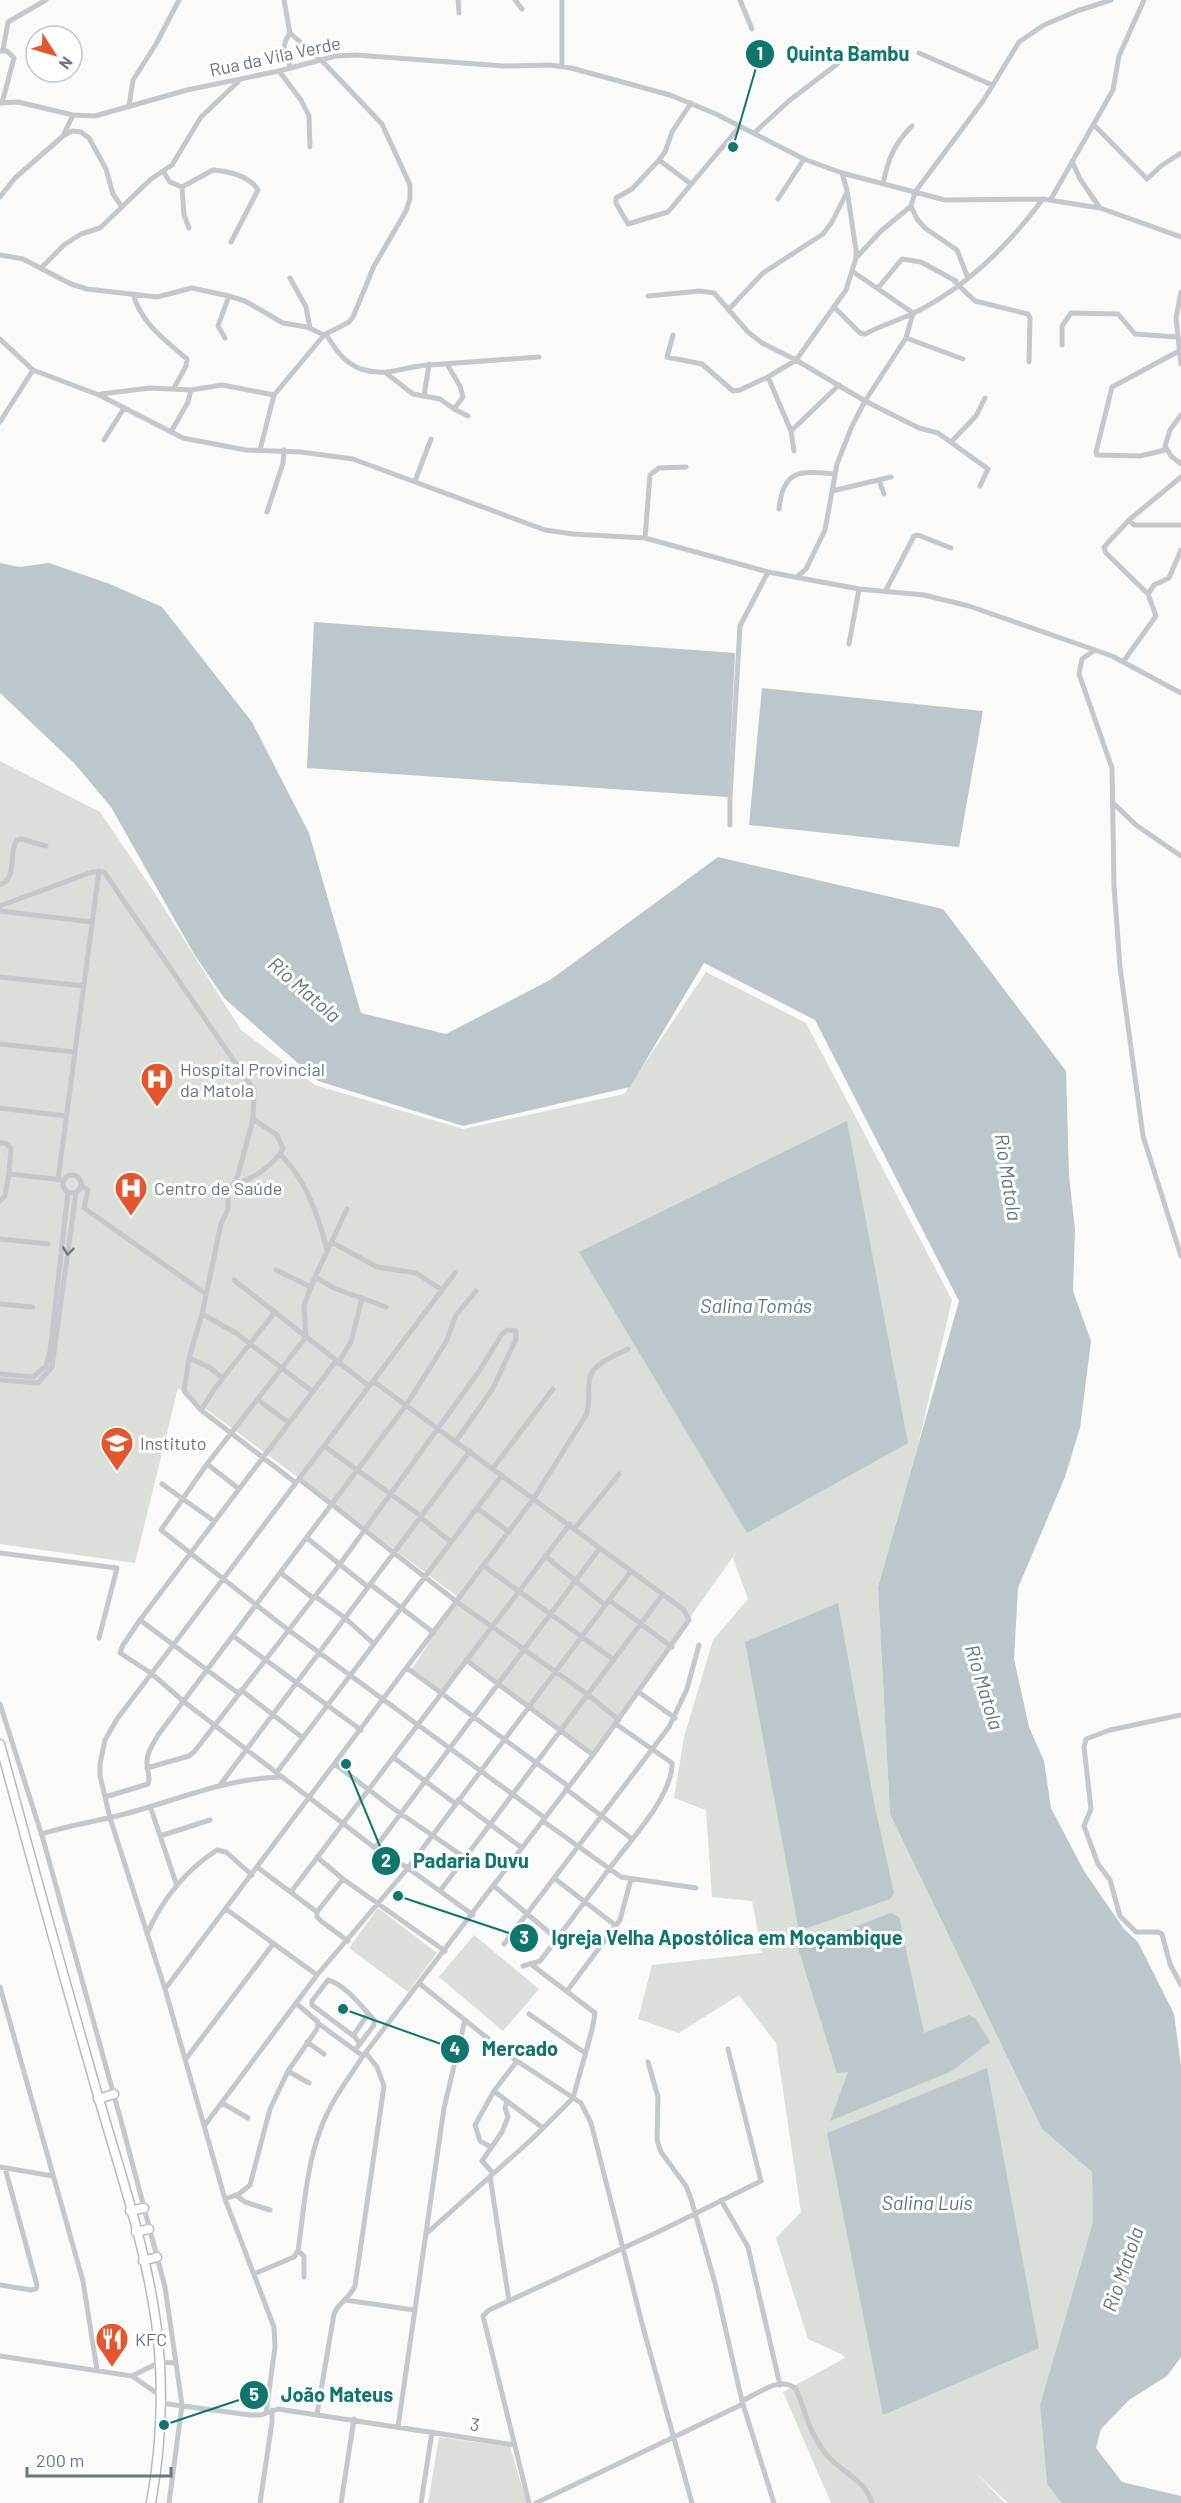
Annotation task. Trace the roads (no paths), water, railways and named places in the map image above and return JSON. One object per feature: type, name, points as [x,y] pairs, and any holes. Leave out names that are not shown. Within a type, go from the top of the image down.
[{"type":"main road","points":[[0,1744],[143,2261],[160,2362],[160,2443],[151,2503]]},
{"type":"main road","points":[[99,2099],[114,2094]]},
{"type":"main road","points":[[130,2211],[144,2208]]},
{"type":"main road","points":[[136,2232],[149,2229]]},
{"type":"main road","points":[[143,2261],[157,2257]]},
{"type":"street","points":[[1,103],[14,58],[7,51],[1,51],[8,22],[46,0]]},
{"type":"street","points":[[129,106],[133,80],[156,44],[179,0]]},
{"type":"street","points":[[260,450],[274,395],[325,335],[349,322],[353,317],[374,266],[406,211],[410,198],[410,185],[382,123],[290,33],[284,0]]},
{"type":"street","points":[[458,0],[459,14]]},
{"type":"street","points":[[515,0],[522,9]]},
{"type":"street","points":[[561,66],[562,0]]},
{"type":"street","points":[[740,0],[752,29]]},
{"type":"street","points":[[856,258],[881,231],[911,206],[915,192],[992,85],[1015,46],[1028,34],[1077,11],[1111,0]]},
{"type":"street","points":[[1051,199],[1094,125],[1115,83],[1119,56],[1144,0]]},
{"type":"street","points":[[290,33],[283,48],[291,68]]},
{"type":"street","points":[[754,134],[790,100],[836,65],[857,45]]},
{"type":"street","points":[[919,52],[992,85]]},
{"type":"street","name":"Rua da Vila Verde","points":[[1,103],[34,105],[74,115],[95,116],[244,77],[279,71],[319,60],[356,55],[513,67],[561,66],[670,95],[740,126],[804,159],[842,173],[953,200],[1051,199],[1100,208],[1181,237]]},
{"type":"street","points":[[279,71],[301,100],[309,116],[310,147]]},
{"type":"street","points":[[42,267],[73,237],[95,231],[151,179],[172,165],[182,152],[201,117],[244,77]]},
{"type":"street","points":[[691,103],[672,132],[665,152],[659,160],[632,189],[616,198],[616,203],[626,223],[630,224],[667,213],[740,126]]},
{"type":"street","points":[[63,136],[74,115]]},
{"type":"street","points":[[1094,125],[1147,179],[1181,153]]},
{"type":"street","points":[[883,184],[890,153],[912,126]]},
{"type":"street","points":[[0,197],[15,178],[63,136],[72,131],[81,132],[89,138],[106,169],[113,194],[122,207]]},
{"type":"street","points":[[778,199],[804,159]]},
{"type":"street","points":[[659,160],[691,184]]},
{"type":"street","points":[[1072,161],[1083,185],[1100,208]]},
{"type":"street","points":[[182,187],[213,170],[237,175],[255,186],[258,190],[231,242]]},
{"type":"street","points":[[163,171],[170,182],[182,187]]},
{"type":"street","points":[[673,335],[667,357],[702,364],[733,391],[768,377],[796,360],[846,290],[856,258],[847,190],[842,173]]},
{"type":"street","points":[[182,187],[184,215],[189,228]]},
{"type":"street","points":[[729,309],[763,273],[823,234],[832,222],[847,190]]},
{"type":"street","points":[[834,307],[860,333],[865,334],[913,313],[961,281],[1007,245],[1043,199]]},
{"type":"street","points":[[911,206],[917,219],[925,228],[957,250],[961,281],[975,301],[1028,314],[1030,318],[1029,362]]},
{"type":"street","points":[[0,255],[42,267],[77,287],[157,297],[192,288],[229,296],[245,301],[283,323],[310,328],[325,335],[351,364],[369,370],[399,372],[429,364],[539,357]]},
{"type":"street","points":[[878,288],[902,259],[921,262],[961,281]]},
{"type":"street","points":[[852,271],[913,313]]},
{"type":"street","points":[[290,278],[306,307],[310,328]]},
{"type":"street","points":[[648,296],[708,291],[720,298],[754,338],[865,401],[919,428],[931,430],[988,468],[980,486]]},
{"type":"street","points":[[133,294],[136,305],[152,328],[187,359],[186,366],[174,388]]},
{"type":"street","points":[[225,338],[218,326],[229,296]]},
{"type":"street","points":[[1181,297],[1176,318],[1181,364]]},
{"type":"street","points":[[798,576],[806,569],[825,530],[835,474],[843,448],[865,401],[906,338],[913,313]]},
{"type":"street","points":[[1062,345],[1062,326],[1071,313],[1118,314],[1132,332],[1177,338]]},
{"type":"street","points":[[906,338],[963,359]]},
{"type":"street","points":[[0,339],[33,370],[99,394],[183,438],[209,445],[284,450],[353,459],[415,481],[453,498],[545,530],[645,538],[768,572],[859,589],[924,595],[969,606],[1095,650],[1181,693]]},
{"type":"street","points":[[1165,450],[1140,456],[1097,455],[1096,452],[1112,387],[1179,351]]},
{"type":"street","points":[[424,396],[429,364]]},
{"type":"street","points":[[447,364],[463,397],[454,408]]},
{"type":"street","points":[[0,422],[33,370]]},
{"type":"street","points":[[384,372],[413,394],[440,399],[468,416]]},
{"type":"street","points":[[768,377],[791,431],[794,451]]},
{"type":"street","points":[[99,394],[150,388],[192,390],[222,385],[274,395]]},
{"type":"street","points":[[791,431],[839,386]]},
{"type":"street","points":[[171,432],[192,390]]},
{"type":"street","points":[[951,442],[976,416],[985,398]]},
{"type":"street","points":[[104,440],[124,408]]},
{"type":"street","points":[[1181,415],[1165,439],[1165,450],[1181,464]]},
{"type":"street","points":[[415,481],[431,439]]},
{"type":"street","points":[[267,512],[283,463],[284,450]]},
{"type":"street","points":[[645,538],[651,475],[659,468],[686,467]]},
{"type":"street","points":[[779,509],[783,487],[792,476],[806,473],[835,474]]},
{"type":"street","points":[[832,491],[891,477]]},
{"type":"street","points":[[1123,662],[1156,616],[1148,594],[1104,550],[1129,520],[1181,477]]},
{"type":"street","points":[[879,480],[884,494]]},
{"type":"street","points":[[1129,520],[1134,525],[1181,525]]},
{"type":"street","points":[[886,590],[914,536],[918,535],[951,548]]},
{"type":"street","points":[[1148,594],[1154,585],[1169,578],[1181,550]]},
{"type":"street","points":[[806,569],[810,580]]},
{"type":"street","points":[[730,825],[740,626],[768,572]]},
{"type":"street","points":[[849,644],[859,589]]},
{"type":"street","points":[[1095,650],[1082,659],[1079,674],[1110,758],[1120,967],[1142,1125],[1145,1143],[1181,1256]]},
{"type":"street","points":[[1113,802],[1136,825],[1181,856]]},
{"type":"street","points":[[0,885],[5,883],[9,877],[13,847],[17,840],[46,846]]},
{"type":"street","points":[[0,906],[99,871],[109,877],[191,1000],[250,1081],[255,1096],[253,1119],[238,1175],[221,1224],[202,1314],[189,1358],[184,1391],[201,1410],[332,1505],[457,1602],[587,1694],[652,1751],[670,1761],[672,1769],[657,1804],[632,1839],[540,1961],[523,1966]]},
{"type":"street","points":[[76,1193],[68,1192],[61,1180],[66,1116],[99,871]]},
{"type":"street","points":[[0,911],[92,922]]},
{"type":"street","points":[[0,977],[84,986]]},
{"type":"street","points":[[0,1044],[74,1052]]},
{"type":"street","points":[[0,1108],[66,1116]]},
{"type":"street","points":[[233,1184],[246,1182],[254,1174],[273,1164],[284,1147],[280,1138],[253,1119]]},
{"type":"street","points":[[0,1143],[5,1143],[11,1148],[5,1196],[0,1201]]},
{"type":"street","points":[[280,1154],[293,1168],[307,1195],[327,1250]]},
{"type":"street","points":[[0,1380],[38,1383],[52,1366],[76,1193],[81,1185],[76,1175],[67,1176],[61,1180],[9,1174]]},
{"type":"street","points":[[81,1185],[88,1187],[84,1208],[206,1294]]},
{"type":"street","points":[[0,1374],[33,1377],[46,1366],[50,1352],[68,1192]]},
{"type":"street","points":[[348,1209],[315,1277],[303,1311],[306,1337],[207,1464],[161,1530],[287,1629],[513,1793],[608,1870],[631,1879],[696,1888]]},
{"type":"street","points":[[0,1239],[48,1244]]},
{"type":"street","points":[[333,1243],[377,1267],[416,1273],[442,1290]]},
{"type":"street","points":[[276,1270],[311,1287]]},
{"type":"street","points":[[260,2503],[272,2422],[269,2411],[275,2335],[225,2199],[165,1989],[110,1818],[100,1776],[100,1764],[105,1740],[117,1719],[455,1273]]},
{"type":"street","points":[[315,1277],[324,1284],[386,1306]]},
{"type":"street","points":[[234,1280],[337,1362],[407,1404],[572,1526],[684,1610],[689,1620],[640,1693],[364,2055],[336,2097],[321,2128],[309,2167],[298,2251],[294,2257],[254,2274]]},
{"type":"street","points":[[105,1797],[148,1784],[150,1779],[147,1768],[149,1751],[183,1701],[407,1404],[446,1342],[456,1315],[476,1291]]},
{"type":"street","points":[[362,1298],[355,1333],[337,1362],[238,1488],[140,1620],[120,1653],[151,1673],[183,1701],[375,1848],[408,1868],[473,1915]]},
{"type":"street","points":[[0,1304],[33,1307]]},
{"type":"street","points":[[201,1410],[223,1377],[275,1312]]},
{"type":"street","points":[[202,1314],[216,1320],[313,1392]]},
{"type":"street","points":[[147,1768],[191,1755],[287,1629],[340,1564],[439,1427],[502,1334],[508,1330],[516,1330],[516,1339],[492,1390],[456,1441]]},
{"type":"street","points":[[165,1989],[534,1498],[586,1415],[590,1405],[591,1376],[602,1363],[628,1349]]},
{"type":"street","points":[[189,1358],[209,1367],[223,1377]]},
{"type":"street","points":[[493,1468],[553,1389]]},
{"type":"street","points":[[257,1399],[289,1423]]},
{"type":"street","points":[[324,1446],[451,1542]]},
{"type":"street","points":[[220,1785],[470,1451]]},
{"type":"street","points":[[207,1464],[238,1488]]},
{"type":"street","points":[[291,1892],[545,1556],[619,1474]]},
{"type":"street","points":[[277,1772],[502,1475]]},
{"type":"street","points":[[162,1484],[214,1521]]},
{"type":"street","points":[[477,1508],[509,1532]]},
{"type":"street","points":[[307,1538],[434,1633]]},
{"type":"street","points":[[375,1848],[600,1548]]},
{"type":"street","points":[[0,1552],[117,1568],[99,1638]]},
{"type":"street","points":[[545,1556],[575,1581],[640,1623],[672,1647]]},
{"type":"street","points":[[484,1566],[614,1659]]},
{"type":"street","points":[[205,2126],[317,1975],[408,1868],[631,1571]]},
{"type":"street","points":[[281,1573],[345,1618],[374,1644]]},
{"type":"street","points":[[440,1891],[663,1594]]},
{"type":"street","points":[[140,1620],[303,1738]]},
{"type":"street","points":[[233,1636],[361,1730]]},
{"type":"street","points":[[504,1944],[675,1718],[687,1689],[699,1645]]},
{"type":"street","points":[[466,1660],[593,1755]]},
{"type":"street","points":[[407,1668],[536,1762],[632,1839]]},
{"type":"street","points":[[640,1693],[675,1718]]},
{"type":"street","points":[[0,1704],[41,1834],[165,2287],[182,2404],[169,2503]]},
{"type":"street","points":[[1181,1715],[1110,1730],[1086,1739],[1084,1747],[1091,1809],[1084,1826],[1098,1864],[1110,1880],[1120,1916],[1136,1932],[1162,1934],[1170,1964],[1181,1985]]},
{"type":"street","points":[[394,1758],[522,1848]]},
{"type":"street","points":[[335,1764],[369,1791],[464,1857]]},
{"type":"street","points":[[41,1834],[110,1818],[220,1785],[255,1778],[283,1777]]},
{"type":"street","points":[[150,1806],[177,1886]]},
{"type":"street","points":[[160,1836],[210,1820]]},
{"type":"street","points":[[147,1934],[164,1902],[177,1886],[199,1862],[217,1850],[226,1852],[252,1875]]},
{"type":"street","points":[[317,1857],[343,1879],[445,1951]]},
{"type":"street","points":[[258,1867],[317,1912]]},
{"type":"street","points":[[554,1878],[615,1925]]},
{"type":"street","points":[[343,1879],[317,1912],[317,1917],[348,1941]]},
{"type":"street","points":[[567,1991],[614,1930],[622,1915],[631,1879]]},
{"type":"street","points":[[494,1886],[557,1939]]},
{"type":"street","points":[[226,1909],[317,1975]]},
{"type":"street","points":[[185,2060],[273,1944]]},
{"type":"street","points":[[426,2234],[573,2098],[595,2013],[532,1965]]},
{"type":"street","points":[[355,2050],[360,2044],[374,2024],[368,2014],[332,1981],[327,1982],[312,2001],[312,2005],[360,2044]]},
{"type":"street","points":[[420,1984],[517,2061],[573,2098],[585,2109],[591,2123],[622,2248],[692,2503]]},
{"type":"street","points":[[0,1987],[83,2281],[97,2370]]},
{"type":"street","points":[[297,2004],[319,2024],[364,2055],[377,2067],[384,2086],[355,2286],[352,2294],[333,2314],[317,2414]]},
{"type":"street","points":[[353,2036],[368,2014]]},
{"type":"street","points":[[530,2014],[585,2053]]},
{"type":"street","points":[[398,2427],[444,2108],[465,2020]]},
{"type":"street","points":[[225,2199],[236,2195],[250,2185],[264,2127],[277,2092],[319,2024]]},
{"type":"street","points":[[307,2042],[324,2054]]},
{"type":"street","points":[[530,2503],[483,2316],[489,2310],[761,2181],[728,2049]]},
{"type":"street","points":[[491,2147],[480,2141],[476,2125],[494,2091],[517,2061]]},
{"type":"street","points":[[648,2062],[658,2097],[657,2140],[667,2161],[686,2186],[715,2283],[743,2403],[774,2503]]},
{"type":"street","points":[[288,2071],[309,2083]]},
{"type":"street","points":[[494,2091],[543,2128]]},
{"type":"street","points":[[507,2101],[505,2108],[508,2117],[502,2132],[482,2161],[492,2175],[509,2301]]},
{"type":"street","points":[[222,2103],[248,2118]]},
{"type":"street","points":[[0,2285],[31,2290],[36,2289],[37,2285],[3,2167],[53,2176]]},
{"type":"street","points":[[236,2195],[245,2202],[270,2210]]},
{"type":"street","points":[[722,2199],[748,2247],[780,2385]]},
{"type":"street","points":[[298,2251],[304,2256],[303,2277]]},
{"type":"street","points":[[345,2300],[414,2310]]},
{"type":"street","points":[[0,2356],[132,2376],[161,2399]]},
{"type":"street","points":[[132,2376],[160,2362],[176,2363]]},
{"type":"street","points":[[536,2503],[673,2438],[743,2403],[763,2390],[787,2384],[796,2389],[809,2430],[816,2441],[838,2468],[862,2484],[872,2503]]},
{"type":"street","name":"3","points":[[161,2399],[250,2415],[269,2411],[317,2414],[514,2445]]},
{"type":"street","points":[[341,2503],[354,2419]]},
{"type":"street","points":[[421,2503],[432,2432]]},
{"type":"water","name":"Rio Matola","points":[[0,563],[20,567],[49,563],[110,584],[162,607],[252,722],[309,833],[361,1013],[446,1034],[550,980],[718,857],[943,909],[1066,1071],[1069,1176],[1075,1230],[1073,1291],[1091,1341],[1080,1428],[1065,1477],[1018,1588],[1014,1659],[1029,1727],[1044,1761],[1051,1808],[1084,1871],[1124,1929],[1138,1942],[1174,2014],[1181,2066],[1181,2357],[1167,2376],[1129,2400],[1101,2429],[1096,2448],[1122,2482],[1181,2496],[1181,2503],[1062,2503],[1047,2484],[1040,2405],[1093,2222],[1092,2172],[1042,2129],[890,1814],[878,1587],[959,1301],[815,1020],[704,963],[630,1087],[463,1126],[318,1081],[224,998],[194,954],[111,807],[74,763],[0,693]]},
{"type":"water","points":[[314,622],[735,653],[728,797],[307,768]]},
{"type":"water","points":[[762,688],[983,711],[959,847],[749,825]]},
{"type":"water","name":"Salina Tomás","points":[[847,1121],[908,1443],[747,1533],[579,1252]]},
{"type":"water","points":[[838,1603],[874,1802],[894,1893],[890,1899],[799,1931],[745,1642]]},
{"type":"water","points":[[891,1913],[899,1917],[924,2033],[969,2015],[976,2019],[990,2042],[952,2071],[830,2121],[848,2072],[837,2073],[798,1948]]},
{"type":"water","name":"Salina Luís","points":[[987,2068],[1039,2348],[883,2415],[827,2133]]},
{"type":"place","name":"Quinta Bambu","points":[[733,147]]},
{"type":"place","name":"Hospital Provincial da Matola","points":[[157,1108]]},
{"type":"place","name":"Centro de Saúde","points":[[131,1217]]},
{"type":"place","name":"Instituto","points":[[117,1472]]},
{"type":"place","name":"Padaria Duvu","points":[[346,1764]]},
{"type":"place","name":"Igreja Velha Apostólica em Moçambique","points":[[398,1896]]},
{"type":"place","name":"Mercado","points":[[343,2009]]},
{"type":"place","name":"KFC","points":[[112,2368]]},
{"type":"place","name":"João Mateus","points":[[164,2425]]}]
